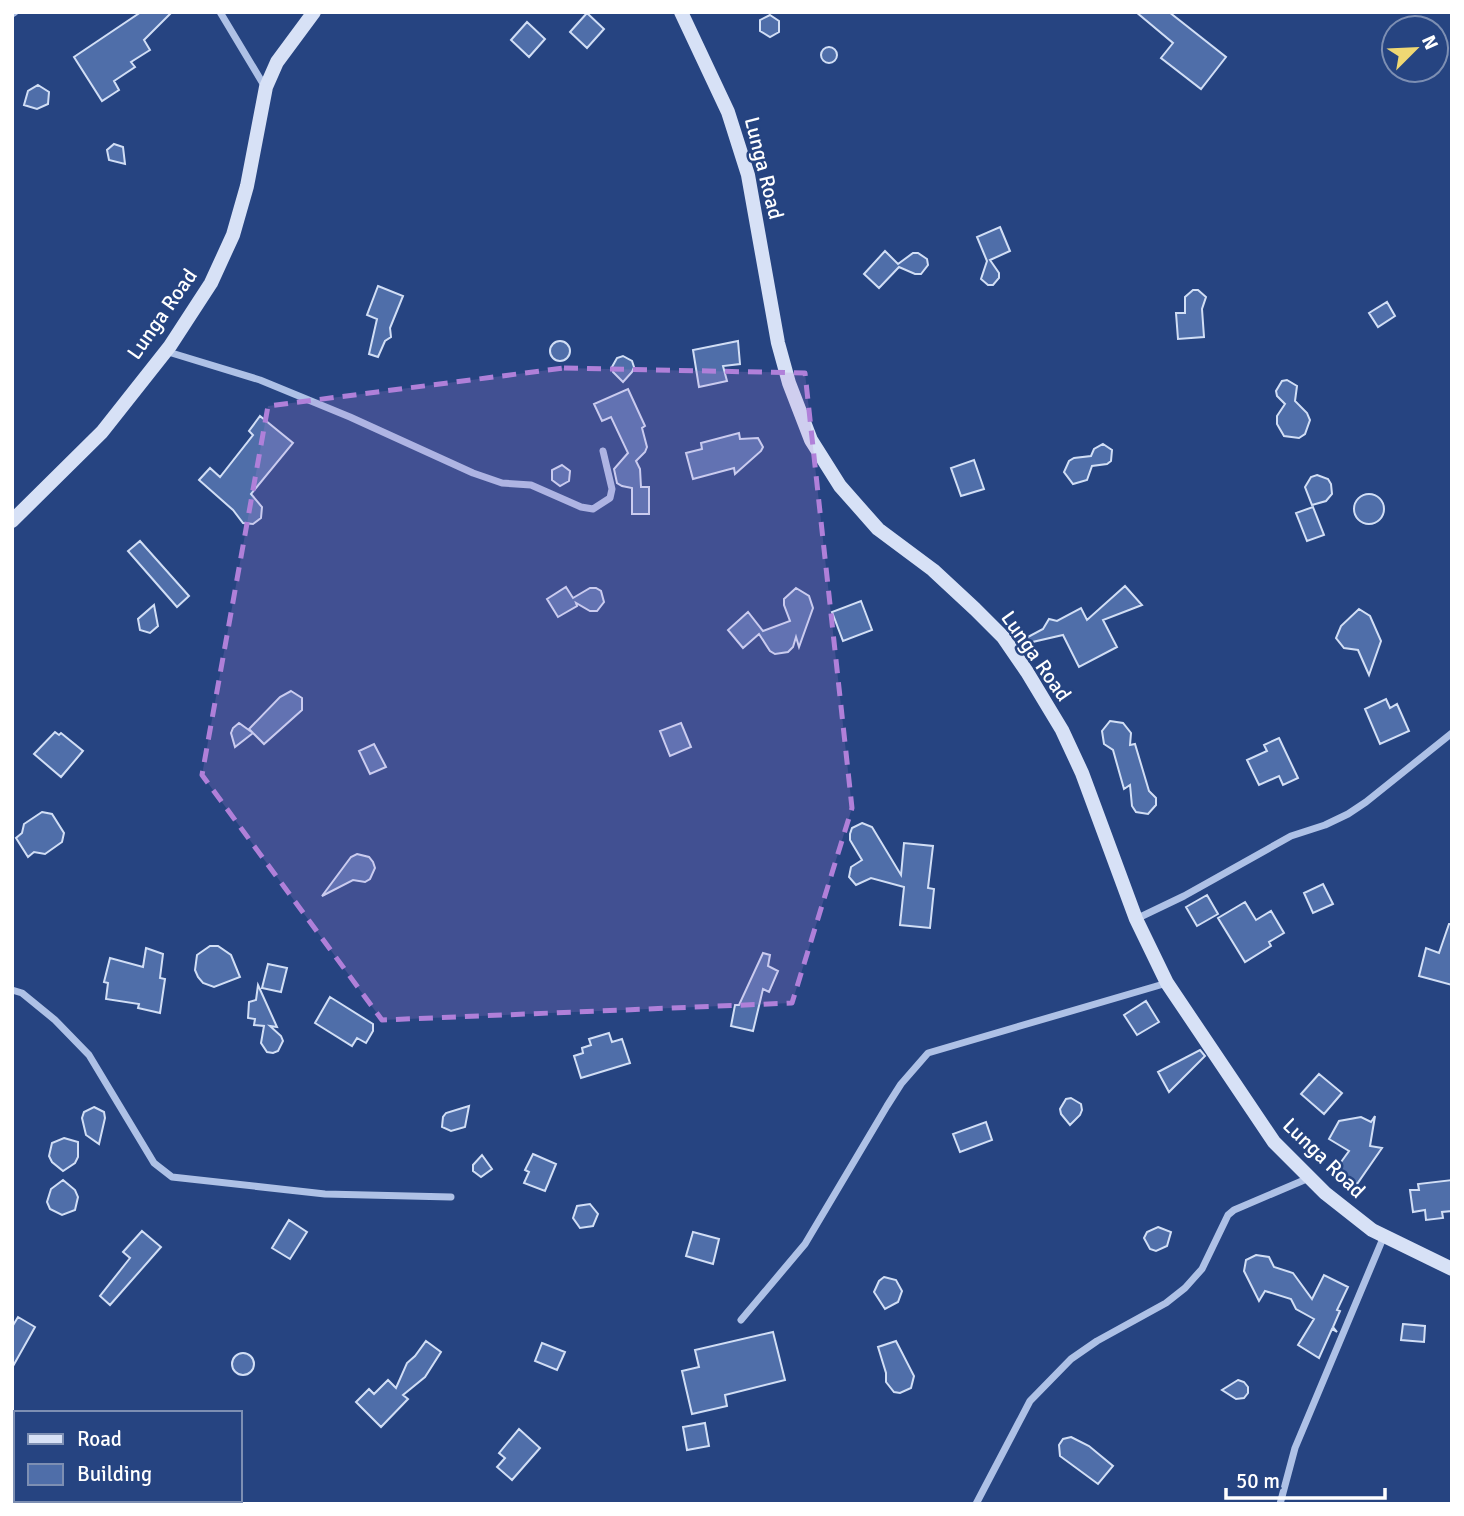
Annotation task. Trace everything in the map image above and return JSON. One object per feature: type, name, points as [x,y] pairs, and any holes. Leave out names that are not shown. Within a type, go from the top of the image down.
[{"type":"street","points":[[220,12],[266,88]]},
{"type":"street","name":"Lunga Road","points":[[12,521],[102,432],[170,346],[211,283],[233,235],[247,186],[266,88],[277,62],[314,12]]},
{"type":"street","name":"Lunga Road","points":[[681,12],[728,112],[748,175],[778,343],[789,383],[811,440],[840,486],[878,529],[933,570],[975,609],[1003,637],[1027,673],[1062,730],[1082,773],[1136,919],[1167,983],[1274,1142],[1309,1178],[1372,1230],[1452,1269]]},
{"type":"street","points":[[164,351],[260,380],[350,417],[473,474],[502,483],[531,485],[581,507],[593,509],[610,498],[612,489],[603,451]]},
{"type":"street","points":[[1136,919],[1184,896],[1291,836],[1348,814],[1452,733]]},
{"type":"street","points":[[741,1320],[804,1244],[901,1084],[928,1053],[1167,983]]},
{"type":"street","points":[[12,990],[22,993],[55,1020],[89,1055],[154,1163],[172,1177],[325,1194],[451,1196]]},
{"type":"street","points":[[975,1504],[1030,1401],[1071,1359],[1097,1340],[1166,1303],[1185,1288],[1202,1269],[1228,1215],[1234,1210],[1309,1178]]},
{"type":"street","points":[[1280,1504],[1295,1448],[1384,1236]]},
{"type":"highlighted area","points":[[564,368],[805,373],[852,808],[792,1003],[382,1020],[202,775],[268,406]]},
{"type":"building","points":[[141,12],[172,12],[144,40],[150,50],[131,62],[135,67],[114,81],[119,90],[102,101],[74,57]]},
{"type":"building","points":[[1136,12],[1169,12],[1226,57],[1201,89],[1161,58],[1173,43]]},
{"type":"building","points":[[587,13],[604,29],[587,48],[570,32]]},
{"type":"building","points":[[770,15],[779,21],[779,32],[770,37],[760,31],[760,20]]},
{"type":"building","points":[[527,22],[545,39],[529,57],[511,40]]},
{"type":"building","points":[[826,47],[832,47],[837,55],[835,61],[826,63],[821,58],[821,52]]},
{"type":"building","points":[[38,85],[49,92],[48,104],[37,109],[24,105],[28,91]]},
{"type":"building","points":[[114,144],[123,147],[125,164],[109,160],[107,150]]},
{"type":"building","points":[[1000,227],[1010,251],[990,260],[999,273],[999,278],[993,285],[988,285],[981,279],[987,261],[977,237]]},
{"type":"building","points":[[885,251],[898,264],[913,253],[918,253],[927,259],[928,265],[921,274],[899,267],[879,288],[864,274]]},
{"type":"building","points":[[378,286],[403,296],[390,328],[391,337],[385,341],[378,357],[369,354],[377,319],[367,315]]},
{"type":"building","points":[[1193,290],[1198,290],[1206,297],[1202,309],[1204,337],[1178,339],[1176,313],[1185,313],[1185,297]]},
{"type":"building","points":[[1387,302],[1395,316],[1378,327],[1369,313]]},
{"type":"building","points":[[556,341],[564,341],[570,351],[564,361],[556,361],[550,355],[550,347]]},
{"type":"building","points":[[738,341],[740,364],[723,366],[727,381],[699,387],[693,350]]},
{"type":"building","points":[[623,356],[632,361],[634,367],[623,382],[613,372],[612,367],[617,358]]},
{"type":"building","points":[[1287,380],[1297,386],[1295,401],[1310,420],[1305,434],[1299,438],[1284,436],[1277,424],[1277,416],[1285,404],[1276,391],[1282,381]]},
{"type":"building","points":[[628,389],[645,426],[642,428],[647,447],[636,461],[640,469],[641,487],[649,487],[649,514],[632,514],[632,488],[617,483],[614,469],[628,453],[611,417],[602,421],[594,404]]},
{"type":"building","points":[[260,416],[293,443],[251,494],[262,507],[261,518],[253,524],[243,523],[233,510],[199,480],[210,468],[220,477],[253,435],[249,431]]},
{"type":"building","points":[[739,433],[740,439],[758,438],[763,447],[761,451],[735,474],[734,468],[693,479],[686,453],[702,449],[701,443]]},
{"type":"building","points":[[1103,444],[1112,450],[1111,461],[1092,466],[1087,480],[1073,484],[1064,472],[1069,461],[1091,456],[1094,449]]},
{"type":"building","points":[[974,460],[984,489],[961,496],[951,468]]},
{"type":"building","points":[[562,465],[570,471],[569,481],[560,486],[552,480],[552,470]]},
{"type":"building","points":[[1317,475],[1328,479],[1332,494],[1326,501],[1312,505],[1305,487],[1311,477]]},
{"type":"building","points":[[1369,494],[1380,498],[1384,509],[1380,520],[1369,524],[1358,520],[1354,509],[1358,498]]},
{"type":"building","points":[[1313,507],[1324,535],[1307,541],[1296,513]]},
{"type":"building","points":[[140,541],[189,596],[177,607],[128,551]]},
{"type":"building","points":[[1125,586],[1142,605],[1103,620],[1117,647],[1079,667],[1063,635],[1028,643],[1026,638],[1043,629],[1049,619],[1057,621],[1081,608],[1087,620]]},
{"type":"building","points":[[566,587],[573,598],[590,588],[596,588],[601,591],[604,602],[597,611],[590,611],[576,603],[577,606],[558,617],[547,599]]},
{"type":"building","points":[[796,588],[809,596],[813,608],[799,647],[796,637],[788,652],[775,654],[759,634],[743,648],[728,630],[748,612],[763,631],[790,621],[784,599]]},
{"type":"building","points":[[861,601],[872,630],[843,641],[832,612]]},
{"type":"building","points":[[154,605],[158,626],[150,633],[140,630],[138,619]]},
{"type":"building","points":[[1359,609],[1370,616],[1381,641],[1369,675],[1358,650],[1344,648],[1336,638],[1341,626]]},
{"type":"building","points":[[291,691],[302,698],[302,710],[264,744],[249,729],[280,697]]},
{"type":"building","points":[[1386,699],[1390,708],[1397,704],[1409,731],[1380,744],[1365,709]]},
{"type":"building","points":[[1110,721],[1123,723],[1131,733],[1130,745],[1135,744],[1149,791],[1156,798],[1156,805],[1148,814],[1136,812],[1132,806],[1130,785],[1124,789],[1113,750],[1104,744],[1102,731]]},
{"type":"building","points":[[239,723],[253,733],[235,747],[231,733]]},
{"type":"building","points":[[681,723],[691,747],[670,756],[660,731]]},
{"type":"building","points":[[55,732],[59,735],[61,733],[83,751],[61,777],[34,754]]},
{"type":"building","points":[[1279,738],[1298,778],[1283,785],[1279,776],[1259,785],[1247,760],[1267,751],[1264,745]]},
{"type":"building","points":[[374,744],[386,767],[370,774],[359,751]]},
{"type":"building","points":[[42,812],[52,814],[64,833],[62,842],[45,854],[34,852],[28,857],[16,838],[22,833],[24,824]]},
{"type":"building","points":[[862,823],[872,827],[901,875],[904,843],[933,846],[928,888],[934,889],[930,928],[900,925],[904,887],[871,878],[856,885],[849,877],[851,867],[862,860],[850,840],[850,834],[852,828]]},
{"type":"building","points":[[357,854],[369,857],[373,862],[375,868],[370,879],[365,882],[353,880],[322,896],[351,857]]},
{"type":"building","points":[[1323,884],[1333,904],[1313,913],[1304,893]]},
{"type":"building","points":[[1207,895],[1218,914],[1197,926],[1186,907]]},
{"type":"building","points":[[1245,902],[1256,920],[1271,911],[1284,933],[1269,942],[1271,946],[1245,962],[1218,918]]},
{"type":"building","points":[[1449,924],[1452,924],[1452,985],[1419,976],[1426,948],[1439,953]]},
{"type":"building","points":[[210,946],[218,946],[231,955],[240,977],[214,987],[203,983],[195,970],[197,955]]},
{"type":"building","points":[[146,948],[163,954],[160,978],[165,979],[160,1013],[138,1008],[139,1004],[106,999],[108,983],[104,982],[110,958],[143,967]]},
{"type":"building","points":[[763,953],[770,955],[768,966],[778,971],[769,992],[763,989],[753,1031],[731,1026],[735,1005],[739,1005]]},
{"type":"building","points":[[268,964],[287,968],[281,992],[262,988]]},
{"type":"building","points":[[258,985],[277,1027],[270,1026],[283,1041],[278,1051],[273,1053],[267,1052],[261,1043],[264,1026],[254,1025],[255,1019],[248,1018],[249,1002],[256,1000]]},
{"type":"building","points":[[330,997],[373,1024],[373,1031],[366,1043],[357,1038],[352,1046],[315,1023]]},
{"type":"building","points":[[1146,1001],[1159,1022],[1137,1035],[1124,1015]]},
{"type":"building","points":[[609,1033],[612,1042],[622,1039],[630,1063],[581,1078],[574,1056],[583,1053],[582,1048],[591,1045],[589,1039]]},
{"type":"building","points":[[1200,1050],[1205,1056],[1169,1092],[1158,1072]]},
{"type":"building","points":[[1319,1074],[1342,1093],[1324,1114],[1301,1094]]},
{"type":"building","points":[[1071,1098],[1081,1104],[1082,1110],[1070,1125],[1060,1109],[1066,1099]]},
{"type":"building","points":[[469,1106],[465,1127],[451,1131],[442,1127],[446,1113]]},
{"type":"building","points":[[94,1107],[104,1112],[105,1118],[99,1144],[86,1135],[82,1118],[84,1112]]},
{"type":"building","points":[[1375,1116],[1370,1146],[1382,1148],[1357,1184],[1336,1169],[1349,1151],[1329,1139],[1339,1121],[1361,1117],[1371,1122]]},
{"type":"building","points":[[986,1122],[992,1140],[960,1152],[953,1134]]},
{"type":"building","points":[[64,1138],[78,1142],[78,1157],[75,1163],[63,1171],[49,1156],[52,1143]]},
{"type":"building","points":[[533,1154],[556,1164],[545,1191],[524,1183],[529,1172],[525,1170]]},
{"type":"building","points":[[482,1155],[492,1169],[481,1177],[473,1171],[473,1165]]},
{"type":"building","points":[[63,1180],[75,1190],[78,1197],[75,1210],[62,1215],[50,1209],[47,1202],[51,1189]]},
{"type":"building","points":[[1452,1180],[1452,1211],[1442,1212],[1443,1218],[1426,1220],[1425,1210],[1413,1212],[1410,1190],[1419,1190],[1418,1184]]},
{"type":"building","points":[[590,1204],[598,1214],[593,1226],[580,1228],[573,1218],[577,1206]]},
{"type":"building","points":[[289,1220],[307,1232],[290,1259],[272,1248]]},
{"type":"building","points":[[1158,1227],[1171,1232],[1167,1246],[1156,1251],[1150,1249],[1144,1238],[1147,1232]]},
{"type":"building","points":[[142,1231],[161,1247],[110,1305],[100,1296],[130,1258],[123,1252]]},
{"type":"building","points":[[693,1232],[719,1239],[713,1264],[686,1256]]},
{"type":"building","points":[[1256,1255],[1269,1257],[1274,1267],[1293,1273],[1312,1299],[1324,1275],[1348,1287],[1337,1310],[1340,1311],[1333,1327],[1337,1332],[1332,1329],[1319,1358],[1298,1345],[1314,1319],[1296,1309],[1291,1299],[1265,1291],[1259,1301],[1244,1271],[1246,1260]]},
{"type":"building","points":[[884,1277],[896,1280],[902,1291],[898,1302],[885,1309],[874,1292]]},
{"type":"building","points":[[18,1317],[35,1327],[12,1368],[12,1327]]},
{"type":"building","points":[[1403,1324],[1425,1326],[1424,1342],[1401,1340]]},
{"type":"building","points":[[773,1332],[785,1380],[725,1395],[727,1406],[692,1414],[682,1371],[699,1367],[695,1350]]},
{"type":"building","points":[[426,1341],[441,1352],[425,1377],[403,1395],[408,1399],[381,1427],[356,1402],[369,1389],[374,1394],[388,1380],[396,1388],[407,1363]]},
{"type":"building","points":[[896,1341],[914,1376],[911,1388],[900,1393],[894,1392],[886,1382],[878,1347]]},
{"type":"building","points":[[542,1343],[565,1352],[557,1370],[535,1361]]},
{"type":"building","points":[[243,1353],[253,1360],[254,1364],[247,1374],[243,1375],[233,1368],[232,1364],[239,1354]]},
{"type":"building","points":[[1238,1380],[1248,1387],[1248,1393],[1244,1398],[1236,1399],[1222,1390]]},
{"type":"building","points":[[705,1423],[709,1446],[687,1450],[683,1427]]},
{"type":"building","points":[[519,1429],[540,1448],[512,1480],[497,1467],[505,1458],[499,1453]]},
{"type":"building","points":[[1071,1437],[1089,1446],[1113,1466],[1098,1484],[1060,1456],[1059,1445],[1063,1439]]}]
